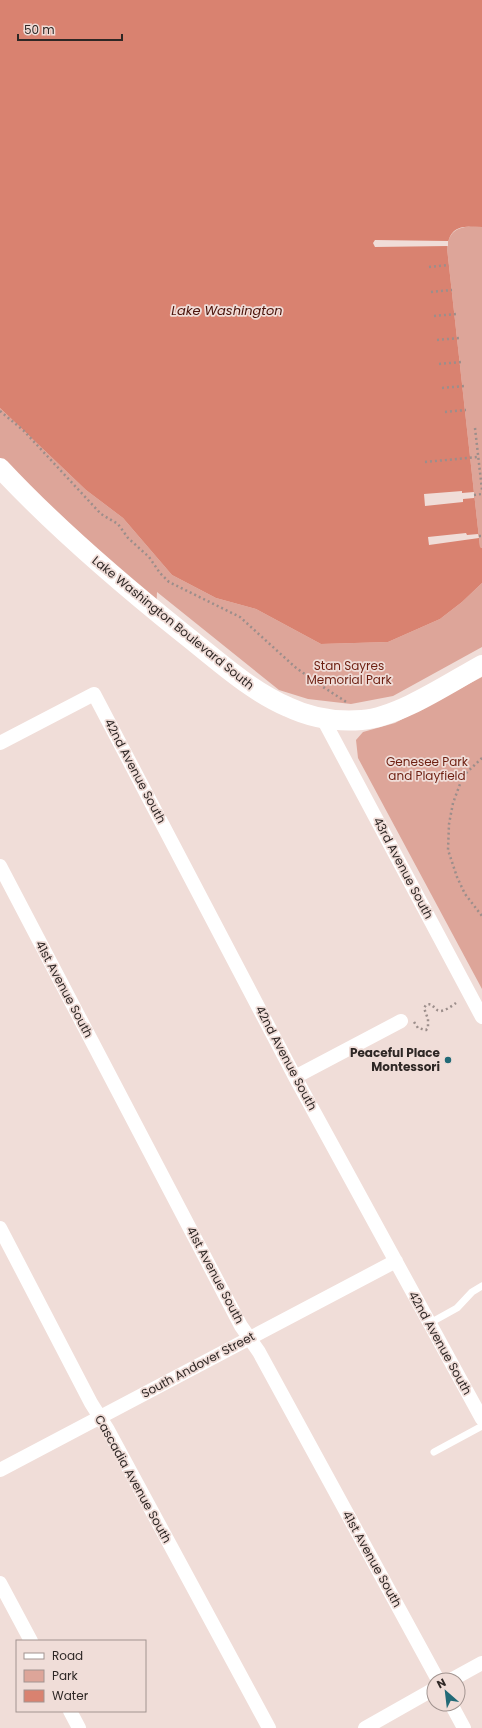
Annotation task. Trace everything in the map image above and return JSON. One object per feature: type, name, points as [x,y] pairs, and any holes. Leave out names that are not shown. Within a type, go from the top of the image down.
[{"type":"main road","name":"Lake Washington Boulevard South","points":[[0,468],[25,495],[118,581],[231,671],[254,688],[288,707],[323,719],[362,720],[390,713],[482,665]]},
{"type":"street","name":"42nd Avenue South","points":[[0,743],[94,694],[295,1077],[482,1419]]},
{"type":"street","name":"43rd Avenue South","points":[[323,719],[482,1017]]},
{"type":"street","name":"41st Avenue South","points":[[0,866],[238,1319],[259,1352],[434,1672]]},
{"type":"street","points":[[295,1077],[406,1020]]},
{"type":"street","name":"Cascadia Avenue South","points":[[0,1228],[100,1417],[269,1728]]},
{"type":"street","name":"South Andover Street","points":[[0,1470],[396,1262]]},
{"type":"street","points":[[0,1583],[30,1640]]},
{"type":"street","points":[[466,1672],[482,1663]]},
{"type":"street","points":[[365,1728],[426,1694]]},
{"type":"street","points":[[71,1712],[79,1728]]},
{"type":"street","points":[[455,1712],[464,1728]]},
{"type":"lane","points":[[430,1323],[458,1308],[472,1292],[482,1286]]},
{"type":"lane","points":[[434,1452],[482,1426]]},
{"type":"path","points":[[429,267],[449,265]]},
{"type":"path","points":[[431,292],[452,290]]},
{"type":"path","points":[[434,316],[456,314]]},
{"type":"path","points":[[437,340],[459,338]]},
{"type":"path","points":[[440,364],[461,362]]},
{"type":"path","points":[[442,388],[464,386]]},
{"type":"path","points":[[445,412],[466,410]]},
{"type":"path","points":[[0,411],[24,431],[101,514],[118,524],[128,538],[151,560],[160,573],[169,582],[244,620],[295,667],[348,703]]},
{"type":"path","points":[[475,428],[482,490]]},
{"type":"path","points":[[424,462],[478,457]]},
{"type":"path","points":[[474,495],[482,494]]},
{"type":"path","points":[[482,758],[463,776],[453,803],[449,824],[448,850],[457,877],[465,894],[482,916]]},
{"type":"path","points":[[406,1020],[418,1028],[426,1030],[429,1025],[424,1008],[426,1005],[429,1003],[433,1004],[438,1010],[441,1011],[456,1003]]},
{"type":"green space","points":[[471,226],[482,227],[482,548],[480,547],[447,248],[449,238],[454,232],[461,228]]},
{"type":"green space","name":"Stan Sayres Memorial Park","points":[[0,408],[86,490],[123,518],[172,575],[216,598],[256,609],[321,644],[388,642],[440,619],[462,602],[482,583],[482,647],[393,696],[351,704],[308,699],[279,690],[157,592],[156,612],[0,468]]},
{"type":"green space","name":"Genesee Park and Playfield","points":[[482,677],[482,989],[358,758],[356,740],[363,732],[395,723]]},
{"type":"water","name":"Lake Washington","points":[[0,0],[482,0],[482,227],[458,228],[451,235],[447,248],[480,547],[482,548],[482,583],[462,602],[440,619],[388,642],[321,644],[256,609],[216,598],[172,575],[123,518],[86,490],[0,408]]},
{"type":"pier","points":[[375,240],[448,241],[448,246],[375,247],[373,243]]},
{"type":"pier","points":[[462,491],[462,493],[474,492],[474,498],[463,499],[463,502],[425,506],[424,494]]},
{"type":"pier","points":[[466,533],[467,535],[478,534],[479,538],[429,545],[428,537]]},
{"type":"place","name":"Peaceful Place Montessori","points":[[448,1060]]}]
